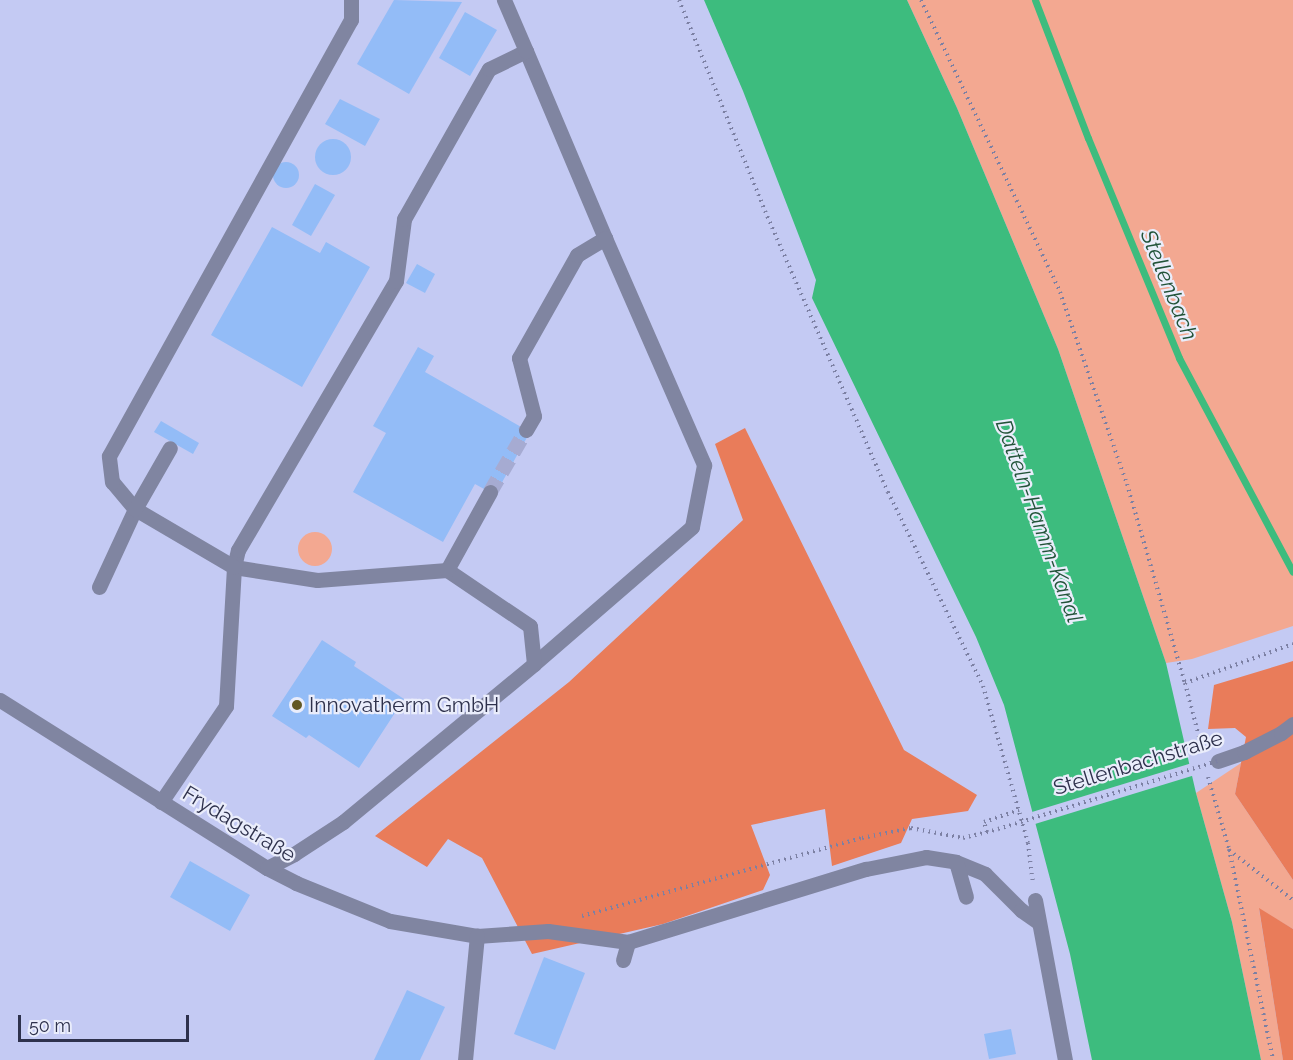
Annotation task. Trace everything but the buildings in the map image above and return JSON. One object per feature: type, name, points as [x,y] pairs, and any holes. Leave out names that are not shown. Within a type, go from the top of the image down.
[{"type":"street","points":[[351,0],[351,20],[109,456],[112,483],[135,509],[234,567],[317,580],[447,570],[530,626],[534,664]]},
{"type":"street","points":[[267,868],[294,854],[343,822],[534,664],[692,527],[704,465],[504,0]]},
{"type":"street","points":[[161,802],[226,706],[234,567],[238,550],[396,281],[404,219],[489,69],[526,51]]},
{"type":"street","points":[[526,430],[534,416],[519,358],[577,255],[605,238]]},
{"type":"street","points":[[99,587],[135,509],[170,448]]},
{"type":"street","points":[[447,570],[490,492]]},
{"type":"street","name":"Frydagstraße","points":[[0,700],[267,868],[296,883],[390,921],[477,936],[548,931],[628,942]]},
{"type":"street","name":"Stellenbachstraße","points":[[1212,766],[1281,733],[1293,724]]},
{"type":"street","points":[[623,960],[628,942],[866,869],[926,857],[956,862],[985,874],[1014,904],[1038,922]]},
{"type":"street","points":[[956,862],[966,897]]},
{"type":"street","points":[[1035,900],[1065,1060]]},
{"type":"street","points":[[465,1060],[477,936]]},
{"type":"path","points":[[679,0],[765,211],[884,481],[983,686],[1028,843],[1035,900]]},
{"type":"path","points":[[921,0],[1060,292],[1127,484],[1203,753]]},
{"type":"path","points":[[1185,683],[1293,644]]},
{"type":"path","points":[[1212,766],[1273,1060]]},
{"type":"path","name":"Stellenbachstraße","points":[[579,917],[862,838],[911,828],[963,838],[989,832],[1212,766]]},
{"type":"path","points":[[989,832],[984,822],[1019,810]]},
{"type":"path","points":[[1229,849],[1293,900]]},
{"type":"shaded area","points":[[907,0],[1293,0],[1293,626],[1192,659],[1166,663],[1058,349],[957,108]]},
{"type":"shaded area","points":[[745,428],[904,750],[977,795],[968,811],[912,819],[901,843],[832,866],[825,809],[751,825],[770,875],[763,890],[663,924],[532,954],[482,858],[448,839],[427,867],[375,836],[569,682],[743,520],[715,444]]},
{"type":"shaded area","points":[[315,532],[327,537],[332,549],[327,561],[315,566],[303,561],[298,549],[303,537]]},
{"type":"shaded area","points":[[1293,661],[1293,880],[1235,794],[1246,737],[1235,728],[1208,729],[1214,685]]},
{"type":"shaded area","points":[[1241,763],[1235,794],[1293,880],[1293,929],[1259,909],[1283,1060],[1261,1060],[1232,922],[1196,793]]},
{"type":"shaded area","points":[[1259,908],[1293,929],[1293,1060],[1283,1060]]},
{"type":"water","name":"Datteln-Hamm-Kanal","points":[[704,0],[907,0],[957,108],[1058,349],[1166,663],[1196,793],[1232,922],[1261,1060],[1092,1060],[1070,954],[1004,705],[976,637],[812,298],[816,280],[743,91]]},
{"type":"pier","points":[[1192,763],[1195,775],[1035,824],[1032,812]]},
{"type":"waterway","name":"Stellenbach","points":[[1035,0],[1088,138],[1179,358],[1293,572]]},
{"type":"tunnel","points":[[490,492],[526,430]]},
{"type":"place","name":"Innovatherm GmbH","points":[[297,705]]}]
